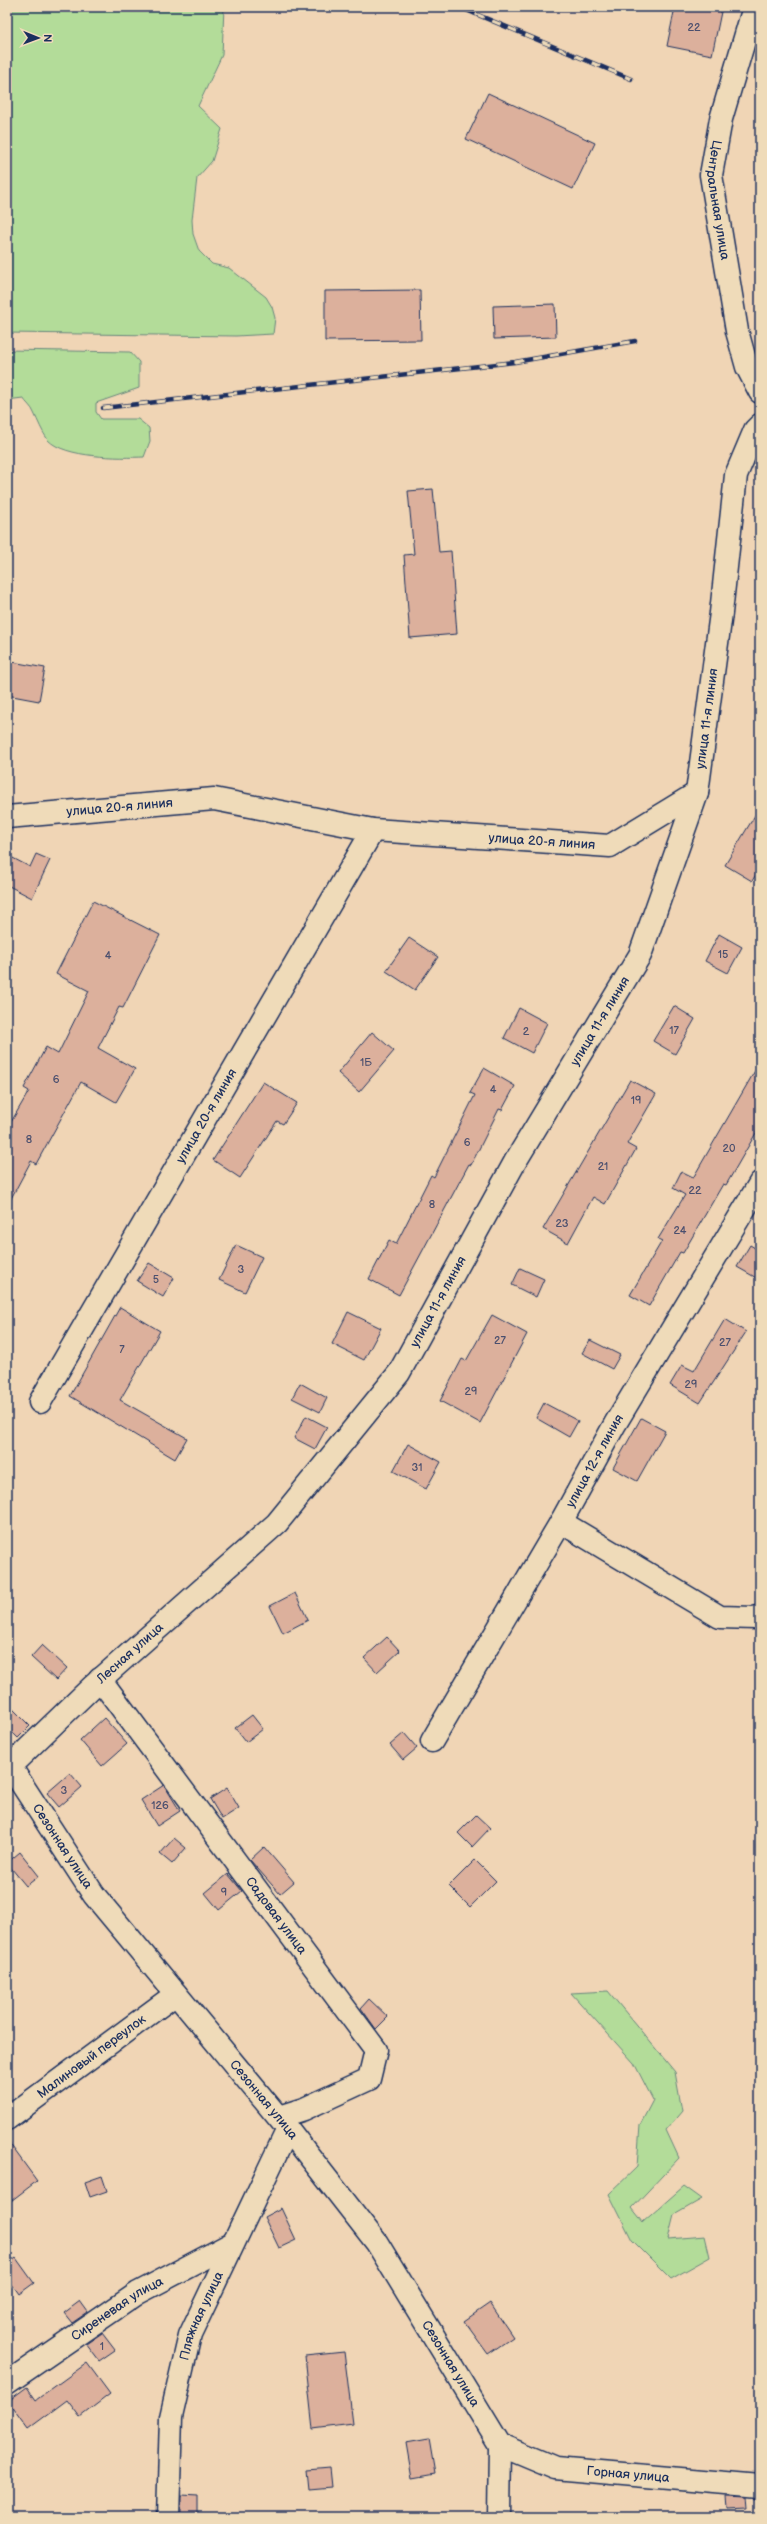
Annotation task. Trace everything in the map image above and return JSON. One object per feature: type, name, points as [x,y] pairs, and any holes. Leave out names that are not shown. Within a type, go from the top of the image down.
[{"type":"street","name":"Центральная улица","points":[[754,7],[721,119],[711,175],[737,331],[747,367],[760,392]]},
{"type":"street","name":"улица 11-я линия","points":[[257,1541],[277,1523],[398,1373],[515,1162],[640,955],[697,793],[721,613],[736,475],[755,430],[760,425]]},
{"type":"street","name":"улица 20-я линия","points":[[7,817],[214,799],[373,830],[610,846],[697,793]]},
{"type":"street","name":"улица 20-я линия","points":[[40,1402],[373,830]]},
{"type":"street","name":"улица 12-я линия","points":[[432,1741],[561,1522],[615,1424],[760,1183]]},
{"type":"street","points":[[561,1522],[720,1617],[755,1618],[760,1616]]},
{"type":"street","name":"Лесная улица","points":[[9,1767],[100,1680],[257,1541]]},
{"type":"street","name":"Садовая улица","points":[[100,1680],[376,2050],[369,2078],[304,2109],[284,2123]]},
{"type":"street","name":"Сезонная улица","points":[[9,1767],[94,1895],[284,2123],[377,2243],[500,2445]]},
{"type":"street","name":"Малиновый переулок","points":[[7,2119],[176,1994]]},
{"type":"street","name":"Пляжная улица","points":[[168,2517],[171,2417],[190,2335],[234,2243],[284,2123]]},
{"type":"street","name":"Сиреневая улица","points":[[7,2383],[138,2293],[234,2243]]},
{"type":"street","points":[[498,2517],[500,2445]]},
{"type":"street","name":"Горная улица","points":[[500,2445],[555,2468],[760,2486]]},
{"type":"green space","points":[[7,7],[224,7],[222,55],[198,106],[222,129],[212,161],[197,178],[192,220],[193,234],[199,251],[212,264],[229,268],[266,297],[272,307],[275,318],[273,334],[236,336],[7,333]]},
{"type":"green space","points":[[7,350],[130,352],[139,362],[139,388],[96,403],[96,412],[101,419],[138,419],[149,428],[150,441],[144,457],[108,457],[80,454],[56,446],[48,440],[33,411],[23,398],[7,400]]},
{"type":"green space","points":[[608,1991],[675,2072],[682,2111],[666,2130],[679,2158],[632,2208],[643,2222],[684,2186],[702,2199],[674,2215],[668,2239],[705,2236],[710,2257],[671,2279],[632,2240],[609,2194],[637,2167],[640,2125],[653,2100],[634,2063],[571,1993]]},
{"type":"building","points":[[675,7],[722,7],[712,55],[667,46]]},
{"type":"building","points":[[488,93],[595,143],[573,189],[466,139]]},
{"type":"building","points":[[420,290],[421,340],[325,341],[325,291]]},
{"type":"building","points":[[555,304],[556,337],[494,339],[493,306]]},
{"type":"building","points":[[433,489],[439,552],[451,551],[457,634],[410,638],[404,555],[414,554],[408,491]]},
{"type":"building","points":[[7,661],[45,668],[39,701],[7,695]]},
{"type":"building","points":[[760,807],[760,868],[752,881],[725,865]]},
{"type":"building","points":[[36,854],[50,860],[32,898],[7,885],[7,855],[30,867]]},
{"type":"building","points":[[93,901],[160,935],[123,1008],[119,1007],[98,1048],[135,1069],[116,1102],[81,1082],[36,1164],[31,1161],[7,1206],[7,1129],[29,1091],[24,1088],[46,1047],[58,1054],[89,991],[56,974]]},
{"type":"building","points":[[719,934],[742,947],[728,973],[705,961]]},
{"type":"building","points":[[409,938],[438,957],[415,990],[386,971]]},
{"type":"building","points":[[674,1006],[695,1019],[675,1054],[653,1041]]},
{"type":"building","points":[[519,1008],[547,1023],[532,1053],[504,1038]]},
{"type":"building","points":[[372,1032],[394,1051],[359,1092],[338,1073]]},
{"type":"building","points":[[760,1062],[760,1126],[726,1185],[723,1184],[683,1253],[680,1252],[649,1306],[630,1295],[662,1241],[658,1239],[685,1195],[673,1188],[681,1172],[693,1178]]},
{"type":"building","points":[[484,1068],[515,1086],[502,1110],[499,1109],[471,1165],[469,1164],[399,1295],[369,1279],[389,1240],[396,1244],[431,1175],[434,1177],[475,1095],[470,1093]]},
{"type":"building","points":[[630,1080],[656,1094],[627,1144],[636,1149],[605,1204],[593,1197],[568,1243],[543,1229]]},
{"type":"building","points":[[263,1082],[297,1103],[283,1124],[277,1121],[240,1178],[213,1160]]},
{"type":"building","points":[[236,1245],[262,1257],[245,1292],[219,1280]]},
{"type":"building","points":[[750,1245],[760,1251],[760,1280],[737,1267]]},
{"type":"building","points":[[149,1263],[174,1278],[163,1297],[137,1281]]},
{"type":"building","points":[[520,1268],[544,1279],[536,1297],[512,1285]]},
{"type":"building","points":[[120,1307],[160,1331],[120,1400],[187,1438],[175,1459],[70,1396]]},
{"type":"building","points":[[348,1312],[381,1328],[364,1360],[332,1344]]},
{"type":"building","points":[[492,1315],[527,1334],[480,1423],[440,1401],[462,1359],[466,1361]]},
{"type":"building","points":[[725,1319],[746,1332],[700,1403],[670,1385],[682,1365],[694,1371]]},
{"type":"building","points":[[590,1340],[620,1355],[612,1369],[582,1353]]},
{"type":"building","points":[[300,1383],[327,1398],[320,1412],[292,1398]]},
{"type":"building","points":[[544,1403],[578,1421],[569,1437],[536,1418]]},
{"type":"building","points":[[306,1416],[327,1427],[315,1449],[294,1438]]},
{"type":"building","points":[[641,1418],[665,1431],[637,1481],[613,1468]]},
{"type":"building","points":[[408,1444],[441,1462],[426,1489],[393,1471]]},
{"type":"building","points":[[295,1593],[308,1620],[283,1633],[270,1606]]},
{"type":"building","points":[[387,1637],[400,1651],[377,1672],[364,1658]]},
{"type":"building","points":[[42,1645],[67,1668],[56,1680],[31,1657]]},
{"type":"building","points":[[7,1703],[30,1726],[18,1738],[7,1727]]},
{"type":"building","points":[[252,1715],[263,1729],[246,1742],[235,1728]]},
{"type":"building","points":[[104,1718],[127,1744],[102,1766],[80,1740]]},
{"type":"building","points":[[404,1733],[417,1748],[403,1760],[390,1745]]},
{"type":"building","points":[[70,1773],[82,1787],[59,1807],[47,1793]]},
{"type":"building","points":[[164,1785],[180,1811],[157,1826],[141,1800]]},
{"type":"building","points":[[227,1788],[239,1808],[222,1819],[210,1799]]},
{"type":"building","points":[[476,1815],[490,1828],[472,1847],[458,1833]]},
{"type":"building","points":[[174,1838],[186,1848],[172,1864],[160,1854]]},
{"type":"building","points":[[264,1847],[294,1882],[280,1894],[250,1860]]},
{"type":"building","points":[[20,1852],[39,1876],[26,1886],[7,1863]]},
{"type":"building","points":[[475,1860],[496,1881],[470,1907],[449,1886]]},
{"type":"building","points":[[228,1874],[242,1891],[219,1910],[205,1893]]},
{"type":"building","points":[[369,1999],[388,2017],[376,2029],[361,2008]]},
{"type":"building","points":[[7,2140],[37,2181],[7,2204]]},
{"type":"building","points":[[102,2176],[107,2191],[90,2197],[85,2182]]},
{"type":"building","points":[[281,2208],[296,2240],[279,2248],[264,2217]]},
{"type":"building","points":[[16,2258],[34,2283],[19,2294],[7,2277],[7,2265]]},
{"type":"building","points":[[80,2301],[88,2312],[72,2323],[64,2313]]},
{"type":"building","points":[[490,2303],[513,2337],[488,2354],[464,2321]]},
{"type":"building","points":[[102,2333],[115,2350],[99,2361],[86,2344]]},
{"type":"building","points":[[344,2352],[353,2424],[313,2429],[305,2356]]},
{"type":"building","points":[[87,2363],[110,2394],[80,2417],[67,2400],[28,2429],[8,2401],[27,2387],[36,2400]]},
{"type":"building","points":[[429,2439],[435,2474],[412,2478],[406,2443]]},
{"type":"building","points":[[330,2468],[332,2487],[309,2489],[307,2470]]},
{"type":"building","points":[[181,2496],[198,2497],[198,2517],[181,2517]]},
{"type":"building","points":[[726,2496],[747,2497],[748,2509],[727,2510]]},
{"type":"railway","points":[[459,7],[631,79]]},
{"type":"railway","points":[[103,408],[515,362],[635,341]]}]
